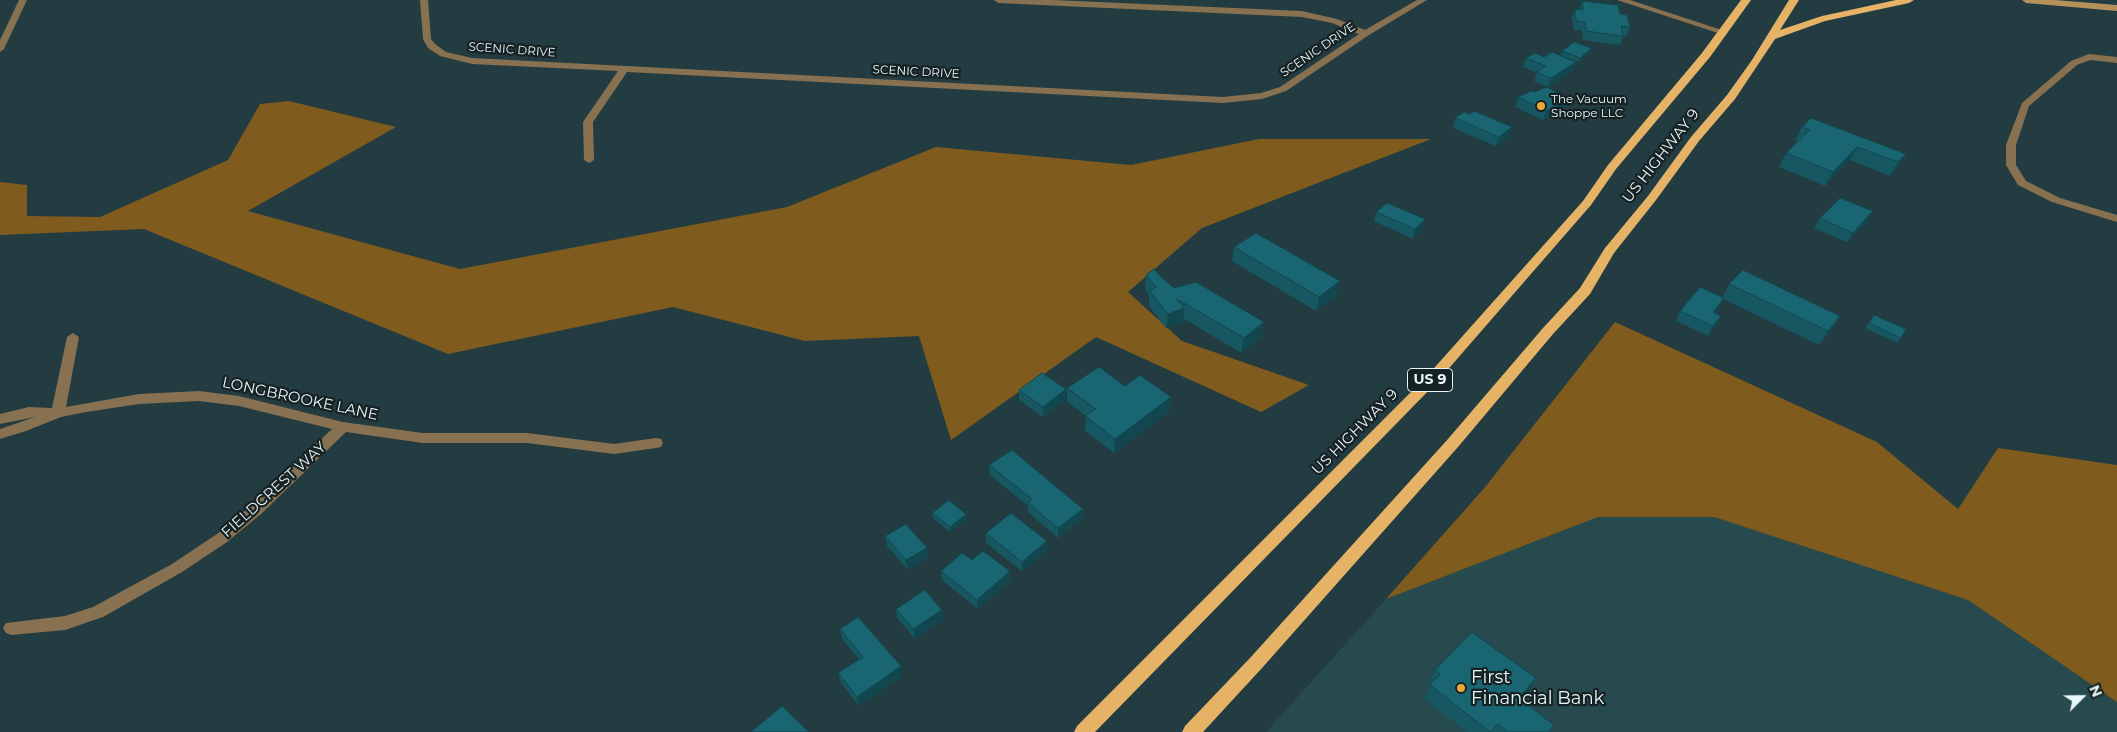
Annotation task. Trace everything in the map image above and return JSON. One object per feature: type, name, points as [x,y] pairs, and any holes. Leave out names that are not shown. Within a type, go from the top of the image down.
[{"type":"highway","name":"US HIGHWAY 9","points":[[1083,732],[1432,379],[1587,203],[1612,167],[1706,56],[1746,0]]},
{"type":"highway","name":"US HIGHWAY 9","points":[[1191,732],[1256,663],[1453,443],[1548,331],[1585,291],[1610,251],[1695,139],[1731,97],[1794,0]]},
{"type":"highway","points":[[1771,36],[1822,19],[1909,0]]},
{"type":"main road","points":[[2026,0],[2117,8]]},
{"type":"street","points":[[0,49],[23,0]]},
{"type":"street","name":"SCENIC DRIVE","points":[[424,0],[427,39],[431,46],[444,54],[472,61],[1234,100],[1262,96],[1283,89],[1366,33],[1423,0]]},
{"type":"street","points":[[998,0],[1302,14],[1334,20],[1366,33]]},
{"type":"street","points":[[1620,0],[1724,32]]},
{"type":"street","points":[[2117,60],[2089,57],[2074,63],[2025,105],[2011,145],[2011,165],[2022,183],[2056,200],[2117,219]]},
{"type":"street","points":[[589,160],[588,122],[624,69]]},
{"type":"street","points":[[58,413],[74,337]]},
{"type":"street","name":"LONGBROOKE LANE","points":[[0,434],[22,428],[58,413],[139,398],[199,396],[239,401],[343,427],[423,438],[527,438],[614,449],[656,443]]},
{"type":"street","name":"LONGBROOKE LANE","points":[[0,419],[29,412],[58,413]]},
{"type":"street","name":"FIELDCREST WAY","points":[[11,628],[65,623],[98,612],[177,568],[222,538],[256,510],[343,427]]},
{"type":"shaded area","points":[[289,101],[396,127],[248,211],[460,269],[787,207],[936,147],[1131,165],[1259,139],[1431,139],[1202,228],[1128,292],[1182,341],[1309,385],[1261,412],[1096,337],[951,440],[919,336],[805,341],[673,307],[448,354],[144,229],[0,235],[0,182],[27,185],[27,216],[100,217],[228,160],[260,104]]},
{"type":"shaded area","points":[[1615,322],[1877,442],[1958,509],[1998,448],[2117,465],[2117,702],[1968,600],[1714,517],[1598,517],[1386,599],[1486,486]]},
{"type":"shaded area","points":[[1598,517],[1714,517],[1968,600],[2117,702],[2117,732],[1266,732],[1386,599]]},
{"type":"building","points":[[1582,1],[1618,5],[1620,14],[1627,15],[1630,27],[1621,26],[1623,36],[1586,31],[1585,22],[1576,21],[1575,9],[1583,10]]},
{"type":"building","points":[[1574,42],[1592,48],[1580,58],[1562,51]]},
{"type":"building","points":[[1552,52],[1576,62],[1551,78],[1537,72],[1546,66],[1526,58],[1535,53],[1544,57]]},
{"type":"building","points":[[1546,87],[1569,98],[1546,111],[1518,97],[1531,91],[1535,92]]},
{"type":"building","points":[[1474,111],[1512,127],[1499,137],[1455,118],[1464,112],[1470,114]]},
{"type":"building","points":[[1811,118],[1906,154],[1898,162],[1857,147],[1833,172],[1786,153],[1810,130],[1802,127]]},
{"type":"building","points":[[1840,198],[1873,211],[1853,233],[1820,218]]},
{"type":"building","points":[[1387,203],[1425,219],[1415,229],[1376,212]]},
{"type":"building","points":[[1256,233],[1340,281],[1319,297],[1234,247]]},
{"type":"building","points":[[1154,269],[1174,288],[1196,282],[1264,322],[1244,338],[1177,299],[1184,308],[1168,314],[1150,291],[1156,287],[1146,275]]},
{"type":"building","points":[[1743,270],[1840,316],[1828,331],[1729,284]]},
{"type":"building","points":[[1700,287],[1724,298],[1713,312],[1721,316],[1713,326],[1680,311]]},
{"type":"building","points":[[1874,315],[1906,329],[1901,338],[1869,323]]},
{"type":"building","points":[[1099,367],[1125,386],[1140,375],[1171,397],[1115,439],[1085,416],[1096,409],[1067,388]]},
{"type":"building","points":[[1042,373],[1066,389],[1043,407],[1019,390]]},
{"type":"building","points":[[1012,450],[1083,509],[1058,528],[1028,503],[1032,499],[989,465]]},
{"type":"building","points":[[949,500],[966,514],[950,527],[932,513]]},
{"type":"building","points":[[1011,513],[1047,541],[1022,562],[986,533]]},
{"type":"building","points":[[906,524],[927,548],[906,560],[885,536]]},
{"type":"building","points":[[983,551],[1010,571],[977,600],[941,571],[962,553],[972,560]]},
{"type":"building","points":[[925,590],[942,610],[913,629],[896,609]]},
{"type":"building","points":[[858,617],[901,666],[857,697],[838,673],[863,657],[840,629]]},
{"type":"building","points":[[1472,632],[1536,678],[1519,698],[1554,725],[1548,732],[1508,732],[1498,724],[1490,732],[1430,685],[1440,674],[1435,670]]},
{"type":"building","points":[[782,706],[809,732],[751,732]]},
{"type":"place","name":"The Vacuum Shoppe LLC","points":[[1541,106]]},
{"type":"place","name":"First Financial Bank","points":[[1461,688]]}]
